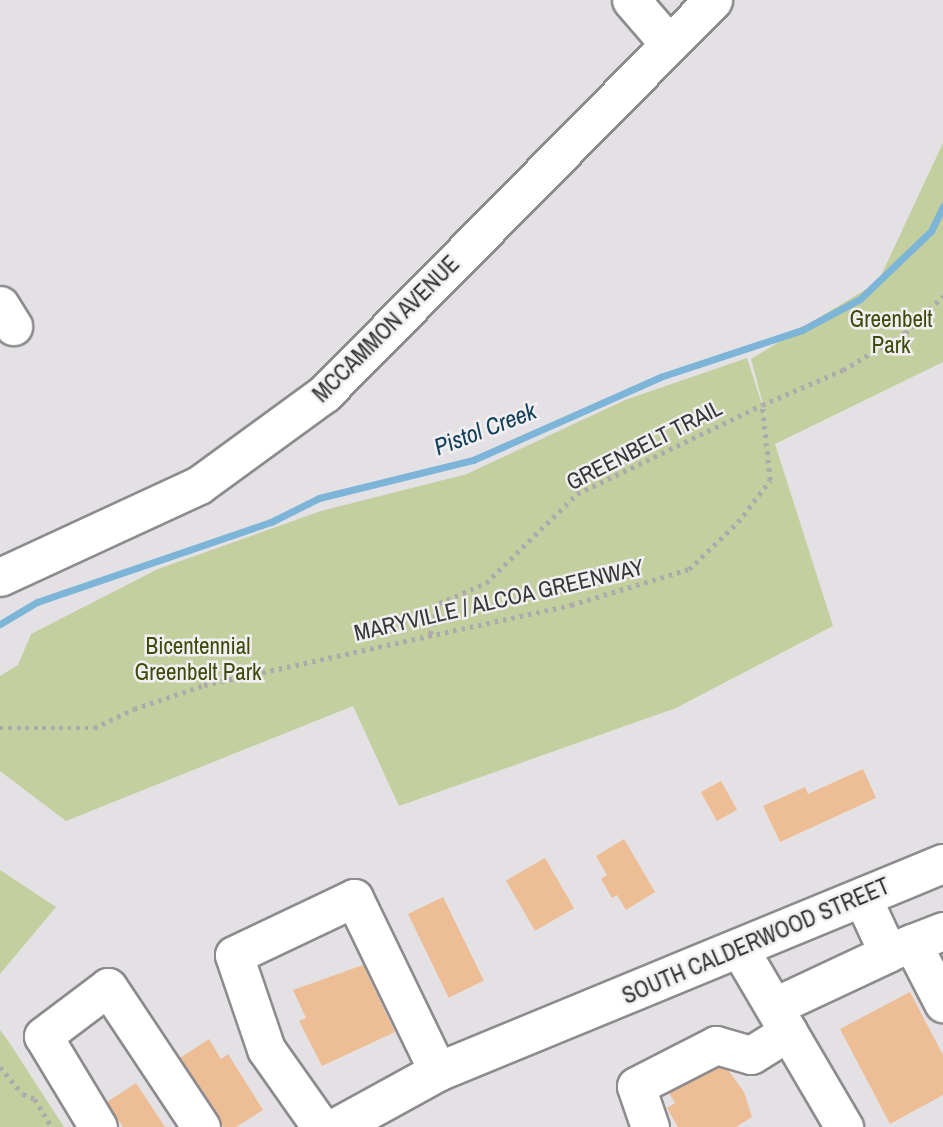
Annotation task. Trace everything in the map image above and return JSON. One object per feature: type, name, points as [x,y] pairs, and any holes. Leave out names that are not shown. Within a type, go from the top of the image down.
[{"type":"main road","name":"SOUTH CALDERWOOD STREET","points":[[338,1127],[438,1072],[943,864]]},
{"type":"street","points":[[631,0],[669,44]]},
{"type":"street","name":"MCCAMMON AVENUE","points":[[0,577],[200,485],[324,394],[713,0]]},
{"type":"street","points":[[862,897],[914,942],[943,1003]]},
{"type":"street","points":[[321,1127],[266,1049],[234,955],[354,898],[438,1072]]},
{"type":"street","points":[[650,1127],[636,1086],[716,1045],[751,1055],[782,1019],[914,942]]},
{"type":"street","points":[[739,948],[844,1127]]},
{"type":"street","points":[[98,1127],[43,1035],[108,987],[201,1127]]},
{"type":"path","points":[[762,405],[843,370],[905,333],[943,296]]},
{"type":"path","name":"GREENBELT TRAIL","points":[[429,634],[439,603],[485,583],[577,494],[762,405]]},
{"type":"path","name":"MARYVILLE / ALCOA GREENWAY","points":[[0,728],[93,729],[134,709],[204,685],[571,605],[689,569],[738,523],[770,480],[762,405]]},
{"type":"path","points":[[0,1068],[23,1094],[35,1100],[52,1127]]},
{"type":"green space","points":[[943,143],[943,362],[775,444],[833,626],[676,708],[399,806],[353,706],[66,821],[0,771],[0,676],[18,665],[31,634],[158,569],[321,511],[467,474],[625,400],[747,358],[768,423],[751,359],[878,282]]},
{"type":"green space","points":[[0,870],[56,907],[0,974]]},
{"type":"green space","points":[[0,1030],[9,1042],[64,1127],[0,1127]]},
{"type":"building","points":[[863,769],[876,798],[780,842],[763,806],[805,787],[808,794]]},
{"type":"building","points":[[721,781],[737,810],[717,821],[701,792]]},
{"type":"building","points":[[624,839],[655,892],[626,910],[617,895],[612,898],[601,879],[607,875],[596,856]]},
{"type":"building","points":[[545,858],[574,908],[535,931],[506,880]]},
{"type":"building","points":[[443,897],[484,981],[449,998],[408,914]]},
{"type":"building","points":[[363,965],[395,1032],[322,1066],[299,1021],[306,1018],[293,990]]},
{"type":"building","points":[[910,992],[943,1055],[943,1095],[890,1124],[840,1029]]},
{"type":"building","points":[[209,1039],[221,1059],[228,1054],[263,1110],[236,1127],[223,1127],[180,1058]]},
{"type":"building","points":[[718,1067],[728,1070],[744,1092],[752,1117],[736,1127],[678,1127],[667,1108],[675,1103],[669,1093]]},
{"type":"building","points":[[136,1083],[165,1127],[123,1127],[117,1118],[107,1102]]},
{"type":"waterway","name":"Pistol Creek","points":[[0,624],[37,602],[271,522],[319,498],[473,460],[660,377],[802,330],[860,299],[931,231],[943,206]]},
{"type":"park label","name":"Greenbelt Park","points":[[891,332]]},
{"type":"park label","name":"Bicentennial Greenbelt Park","points":[[198,659]]}]
